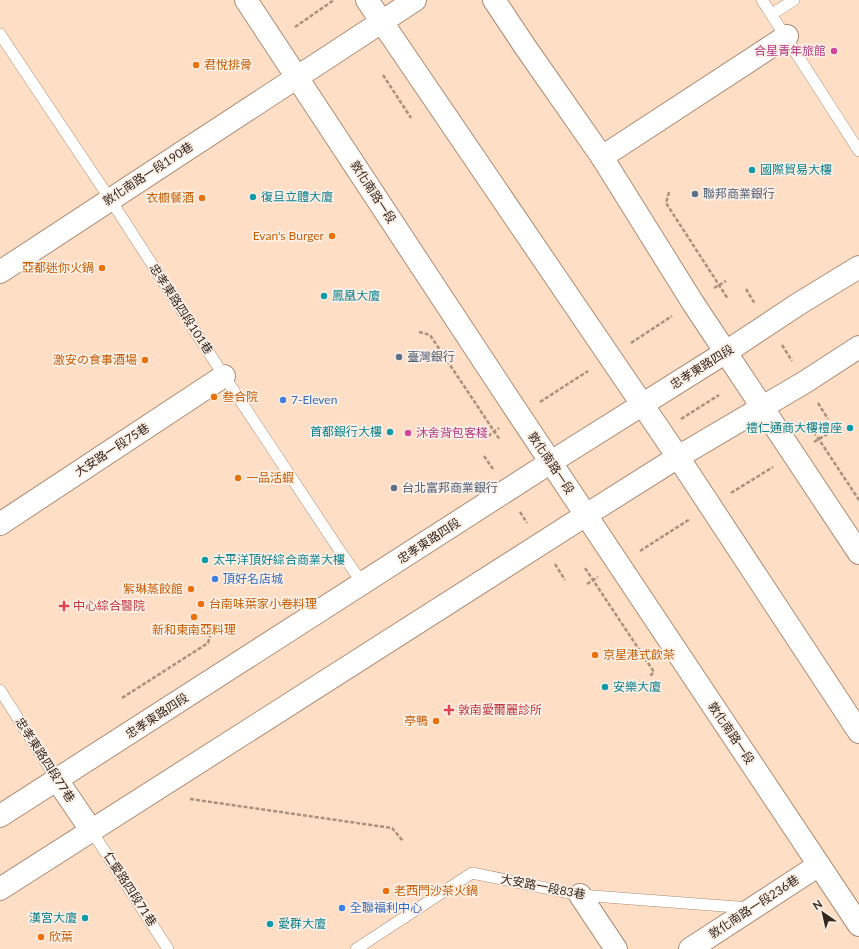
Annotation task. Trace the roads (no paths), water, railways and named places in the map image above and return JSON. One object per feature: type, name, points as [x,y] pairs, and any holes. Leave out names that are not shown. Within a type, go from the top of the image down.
[{"type":"main road","name":"敦化南路一段","points":[[246,0],[859,925]]},
{"type":"main road","points":[[367,0],[678,457],[859,732]]},
{"type":"main road","name":"敦化南路一段190巷","points":[[0,272],[415,0]]},
{"type":"main road","points":[[494,0],[602,157],[681,284],[859,552]]},
{"type":"main road","points":[[602,157],[786,36]]},
{"type":"main road","name":"忠孝東路四段","points":[[0,816],[507,492],[551,462],[859,267]]},
{"type":"main road","points":[[0,889],[541,543],[678,457],[805,382],[859,348]]},
{"type":"main road","name":"大安路一段75巷","points":[[0,524],[224,376]]},
{"type":"main road","name":"忠孝東路四段77巷","points":[[57,780],[91,830]]},
{"type":"main road","name":"敦化南路一段236巷","points":[[690,949],[819,865]]},
{"type":"main road","points":[[580,895],[616,949]]},
{"type":"lane","points":[[762,0],[859,151]]},
{"type":"lane","points":[[772,14],[794,0]]},
{"type":"lane","name":"忠孝東路四段101巷","points":[[0,34],[110,199],[224,376],[363,584]]},
{"type":"lane","name":"忠孝東路四段77巷","points":[[0,690],[57,780]]},
{"type":"lane","name":"仁愛路四段71巷","points":[[91,830],[168,949]]},
{"type":"lane","name":"大安路一段83巷","points":[[356,949],[472,873],[580,895],[753,908]]},
{"type":"place","name":"合星青年旅館","points":[[834,51]]},
{"type":"place","name":"君悅排骨","points":[[196,65]]},
{"type":"place","name":"國際貿易大樓","points":[[752,170]]},
{"type":"place","name":"聯邦商業銀行","points":[[695,194]]},
{"type":"place","name":"復旦立體大廈","points":[[253,197]]},
{"type":"place","name":"衣櫥餐酒","points":[[202,198]]},
{"type":"place","name":"Evan's Burger","points":[[332,236]]},
{"type":"place","name":"亞都迷你火鍋","points":[[102,268]]},
{"type":"place","name":"鳳凰大廈","points":[[324,296]]},
{"type":"place","name":"臺灣銀行","points":[[399,357]]},
{"type":"place","name":"激安の食事酒場","points":[[145,360]]},
{"type":"place","name":"叁合院","points":[[214,397]]},
{"type":"place","name":"7-Eleven","points":[[283,400]]},
{"type":"place","name":"禮仁通商大樓禮座","points":[[850,428]]},
{"type":"place","name":"首都銀行大樓","points":[[390,432]]},
{"type":"place","name":"沐舍背包客棧","points":[[408,433]]},
{"type":"place","name":"一品活蝦","points":[[238,478]]},
{"type":"place","name":"台北富邦商業銀行","points":[[394,488]]},
{"type":"place","name":"太平洋頂好綜合商業大樓","points":[[205,560]]},
{"type":"place","name":"頂好名店城","points":[[215,579]]},
{"type":"place","name":"紫琳蒸餃館","points":[[191,589]]},
{"type":"place","name":"台南味葉家小卷料理","points":[[201,604]]},
{"type":"place","name":"中心綜合醫院","points":[[64,606]]},
{"type":"place","name":"新和東南亞料理","points":[[194,617]]},
{"type":"place","name":"京星港式飲茶","points":[[595,655]]},
{"type":"place","name":"安樂大廈","points":[[605,687]]},
{"type":"place","name":"敦南愛爾麗診所","points":[[449,710]]},
{"type":"place","name":"亭鴨","points":[[436,721]]},
{"type":"place","name":"老西門沙茶火鍋","points":[[386,891]]},
{"type":"place","name":"全聯福利中心","points":[[342,908]]},
{"type":"place","name":"漢宮大廈","points":[[85,918]]},
{"type":"place","name":"愛群大廈","points":[[270,924]]},
{"type":"place","name":"欣葉","points":[[41,937]]}]
